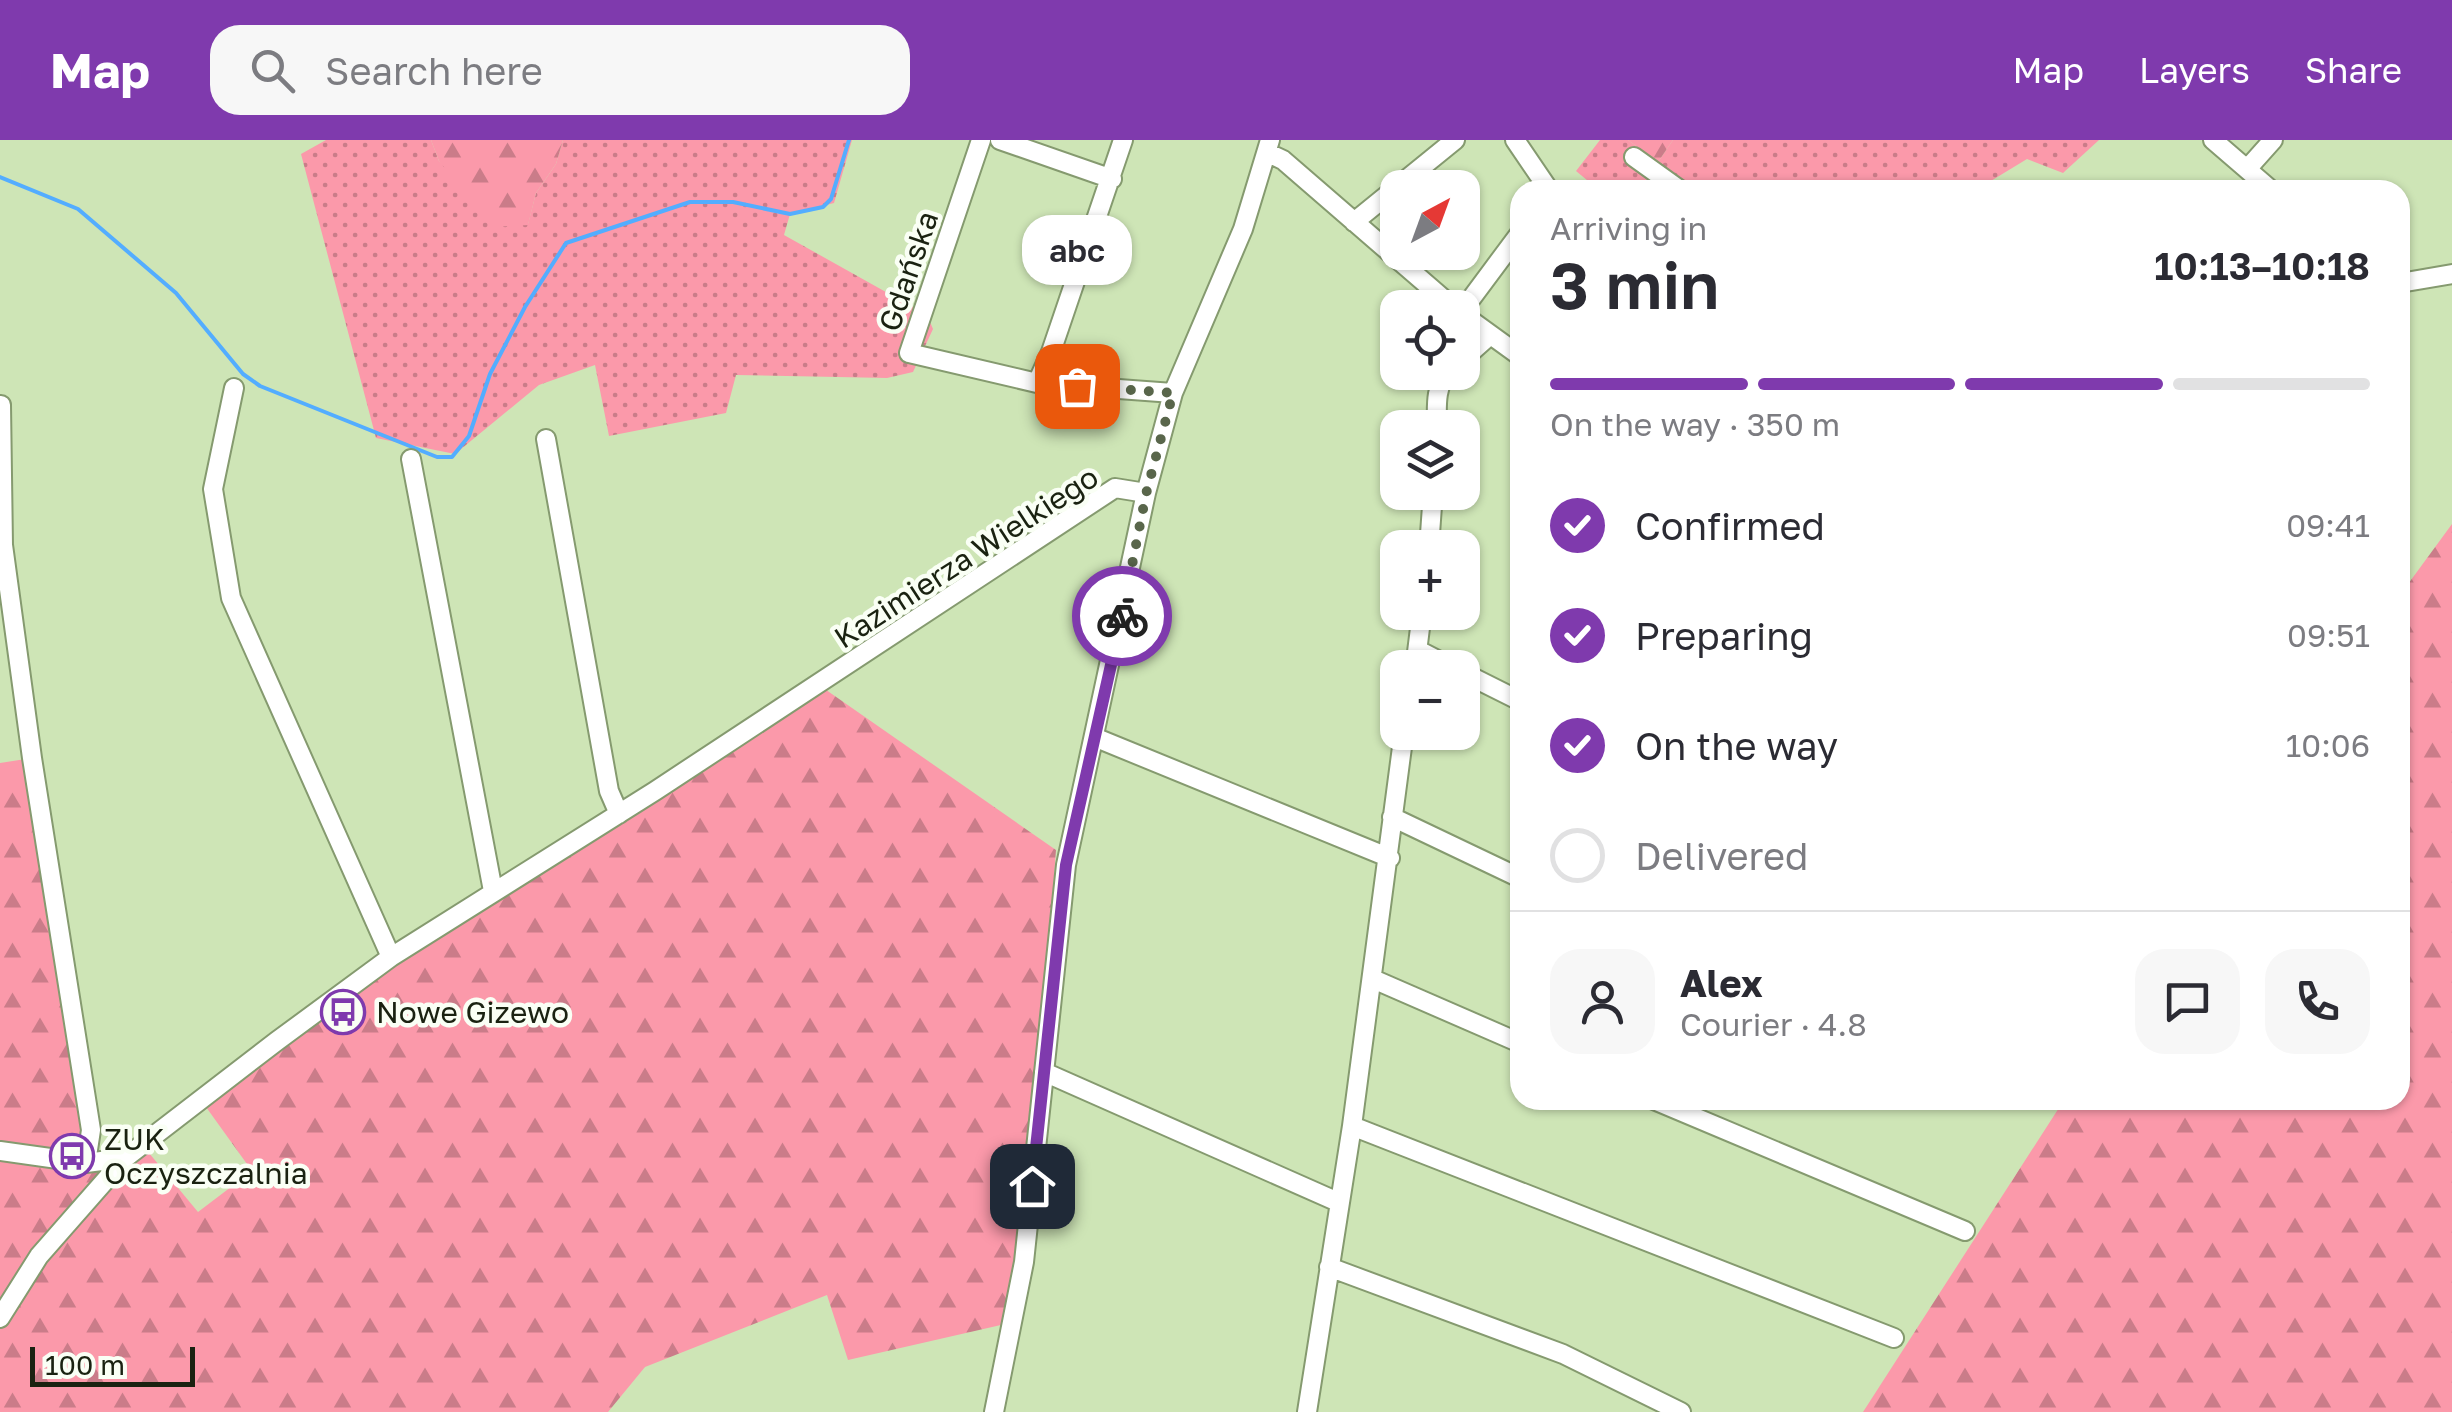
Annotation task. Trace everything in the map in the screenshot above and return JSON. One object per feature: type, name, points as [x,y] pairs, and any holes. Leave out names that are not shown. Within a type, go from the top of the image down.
[{"type":"street","name":"Gdańska","points":[[981,140],[909,353],[1037,383]]},
{"type":"street","points":[[1000,140],[1112,179]]},
{"type":"street","points":[[1123,140],[1052,352],[1037,383],[1173,393]]},
{"type":"street","points":[[1354,222],[1454,140]]},
{"type":"street","points":[[1515,140],[1542,180]]},
{"type":"street","points":[[2213,140],[2261,180]]},
{"type":"street","points":[[2248,168],[2273,140]]},
{"type":"street","points":[[994,1412],[1024,1262],[1066,865],[1146,494],[1173,393],[1243,229],[1269,146],[1433,290]]},
{"type":"street","points":[[1634,157],[1666,180]]},
{"type":"street","points":[[1478,290],[1510,247]]},
{"type":"street","points":[[2410,281],[2452,274]]},
{"type":"street","points":[[1480,327],[1510,349]]},
{"type":"street","points":[[1480,345],[1490,336]]},
{"type":"street","points":[[234,388],[213,489],[231,598],[391,957]]},
{"type":"street","points":[[1,405],[2,546],[91,1130],[86,1163]]},
{"type":"street","points":[[546,439],[610,790],[619,814]]},
{"type":"street","points":[[410,459],[493,891]]},
{"type":"street","name":"Kazimierza Wielkiego","points":[[0,1318],[39,1256],[125,1158],[391,957],[619,814],[1115,488],[1146,494]]},
{"type":"street","points":[[1480,681],[1510,696]]},
{"type":"street","points":[[1094,737],[1390,858]]},
{"type":"street","points":[[1307,1412],[1373,979],[1401,750]]},
{"type":"street","points":[[1392,817],[1510,873]]},
{"type":"street","points":[[1373,979],[1510,1038]]},
{"type":"street","points":[[1044,1072],[1338,1202]]},
{"type":"street","points":[[1678,1110],[1965,1232]]},
{"type":"street","points":[[1352,1126],[1894,1338]]},
{"type":"street","points":[[0,1151],[86,1163],[125,1158]]},
{"type":"street","points":[[1328,1267],[1563,1354],[1681,1412]]},
{"type":"green space","points":[[326,140],[431,140],[439,161],[528,224],[536,193],[556,164],[563,140],[852,140],[834,203],[790,214],[784,235],[927,315],[933,329],[913,372],[887,378],[736,375],[726,413],[609,436],[595,365],[539,385],[455,454],[376,438],[301,154]]},
{"type":"green space","points":[[431,140],[563,140],[556,164],[536,193],[528,225],[493,227],[439,161]]},
{"type":"green space","points":[[1600,140],[1628,140],[1658,162],[1673,140],[2099,140],[2063,173],[2027,159],[1992,180],[1587,180],[1576,171]]},
{"type":"green space","points":[[1628,140],[1673,140],[1658,162]]},
{"type":"green space","points":[[2452,524],[2452,1412],[1863,1412],[2058,1110],[2410,1110],[2410,581]]},
{"type":"green space","points":[[819,685],[1056,850],[1024,1262],[1014,1322],[848,1360],[827,1295],[645,1367],[608,1412],[0,1412],[0,763],[32,758],[91,1159],[115,1165],[149,1153],[198,1212],[252,1171],[206,1107],[391,957]]},
{"type":"waterway","points":[[0,177],[78,209],[176,293],[243,374],[260,386],[437,457],[452,457],[469,436],[490,374],[525,307],[566,243],[690,202],[733,202],[790,214],[823,207],[831,199],[849,140]]},
{"type":"way so far","points":[[1077,386],[1173,393],[1146,494],[1122,616]]},
{"type":"place","name":"abc","points":[[1077,386]]},
{"type":"place","name":"Nowe Gizewo","points":[[343,1012]]},
{"type":"place","name":"ZUK Oczyszczalnia","points":[[72,1156]]},
{"type":"route","points":[[1032,1186],[1066,865],[1122,616]]}]
